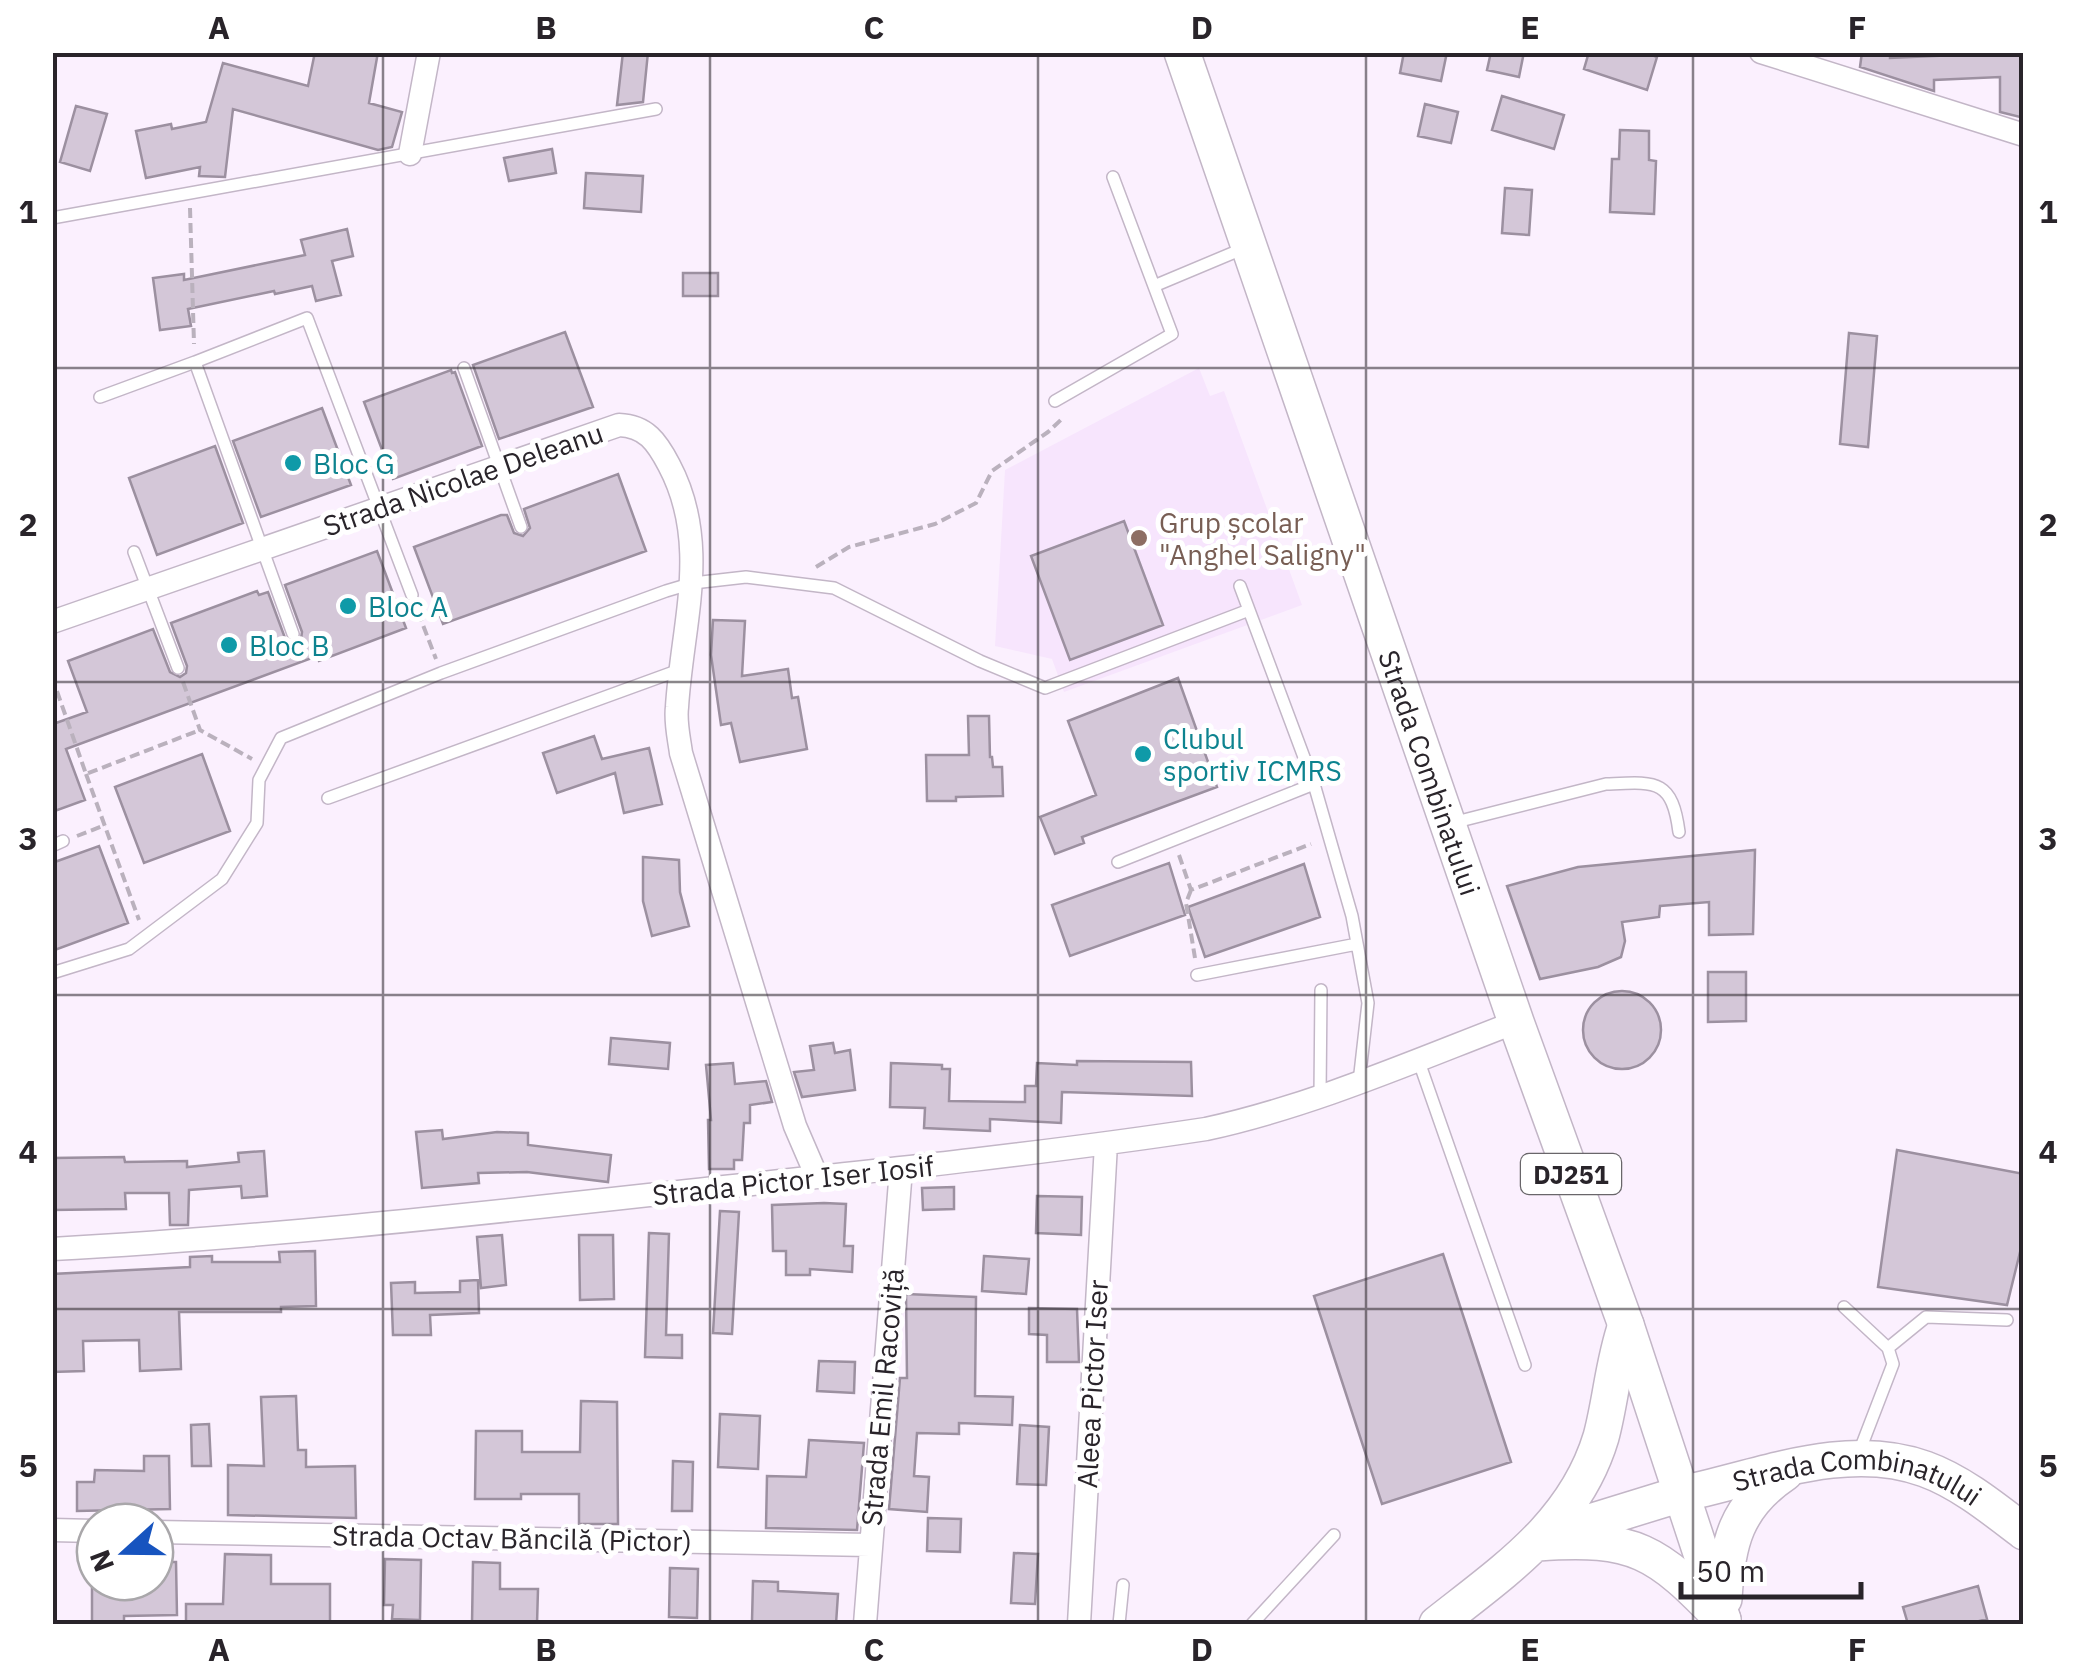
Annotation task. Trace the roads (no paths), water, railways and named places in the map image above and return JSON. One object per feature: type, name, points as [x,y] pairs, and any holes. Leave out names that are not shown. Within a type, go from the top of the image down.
[{"type":"main road","name":"Strada Combinatului","points":[[1182,52],[1516,1022],[1626,1325],[1723,1620]]},
{"type":"main road","points":[[1538,1543],[1575,1494],[1589,1468],[1601,1436],[1626,1325]]},
{"type":"main road","name":"Strada Combinatului","points":[[1681,1494],[1794,1467],[1856,1459],[1891,1461],[1926,1469],[1963,1488],[2024,1532]]},
{"type":"main road","points":[[1723,1620],[1726,1552],[1737,1525],[1764,1487],[1794,1467]]},
{"type":"main road","points":[[1437,1624],[1538,1543],[1566,1528],[1681,1494]]},
{"type":"main road","points":[[1538,1543],[1589,1540],[1631,1546],[1669,1566],[1723,1620]]},
{"type":"street","points":[[410,154],[429,52]]},
{"type":"street","points":[[1761,52],[2024,135]]},
{"type":"street","name":"Strada Nicolae Deleanu","points":[[52,622],[620,425],[636,426],[661,449],[676,479],[692,533],[693,584],[676,710],[681,752],[795,1126],[817,1177]]},
{"type":"street","name":"Strada Pictor Iser Iosif","points":[[52,1248],[182,1242],[901,1169],[1106,1144],[1244,1120],[1359,1082],[1516,1022]]},
{"type":"street","name":"Aleea Pictor Iser","points":[[1079,1624],[1106,1144]]},
{"type":"street","name":"Strada Emil Racoviță","points":[[864,1624],[901,1169]]},
{"type":"street","name":"Strada Octav Băncilă (Pictor)","points":[[175,1532],[870,1545]]},
{"type":"lane","points":[[52,218],[656,109]]},
{"type":"lane","points":[[1056,402],[1172,334],[1114,177]]},
{"type":"lane","points":[[1154,286],[1251,246]]},
{"type":"lane","points":[[100,397],[307,318],[412,594]]},
{"type":"lane","points":[[195,362],[294,634]]},
{"type":"lane","points":[[464,368],[521,528]]},
{"type":"lane","points":[[134,552],[178,668]]},
{"type":"lane","points":[[52,974],[129,949],[222,879],[257,823],[259,780],[281,738],[441,673],[693,584],[746,577],[834,588],[1045,688],[1249,610]]},
{"type":"lane","points":[[1240,586],[1314,784],[1357,944],[1368,1003],[1359,1082]]},
{"type":"lane","points":[[328,798],[682,669]]},
{"type":"lane","points":[[1448,824],[1606,784],[1632,782],[1656,785],[1668,793],[1675,806],[1679,832]]},
{"type":"lane","points":[[1118,862],[1314,784]]},
{"type":"lane","points":[[1197,975],[1357,944]]},
{"type":"lane","points":[[1320,1096],[1322,990]]},
{"type":"lane","points":[[1418,1059],[1525,1366]]},
{"type":"lane","points":[[1844,1307],[1888,1348],[1893,1364],[1856,1459]]},
{"type":"lane","points":[[1888,1348],[1926,1316],[2007,1320]]},
{"type":"lane","points":[[1252,1624],[1334,1536]]},
{"type":"lane","points":[[1119,1624],[1123,1585]]},
{"type":"place","name":"Bloc G","points":[[293,463]]},
{"type":"place","name":"Grup școlar \"Anghel Saligny\"","points":[[1139,538]]},
{"type":"place","name":"Bloc A","points":[[348,606]]},
{"type":"place","name":"Bloc B","points":[[229,645]]},
{"type":"place","name":"Clubul sportiv ICMRS","points":[[1143,754]]}]
